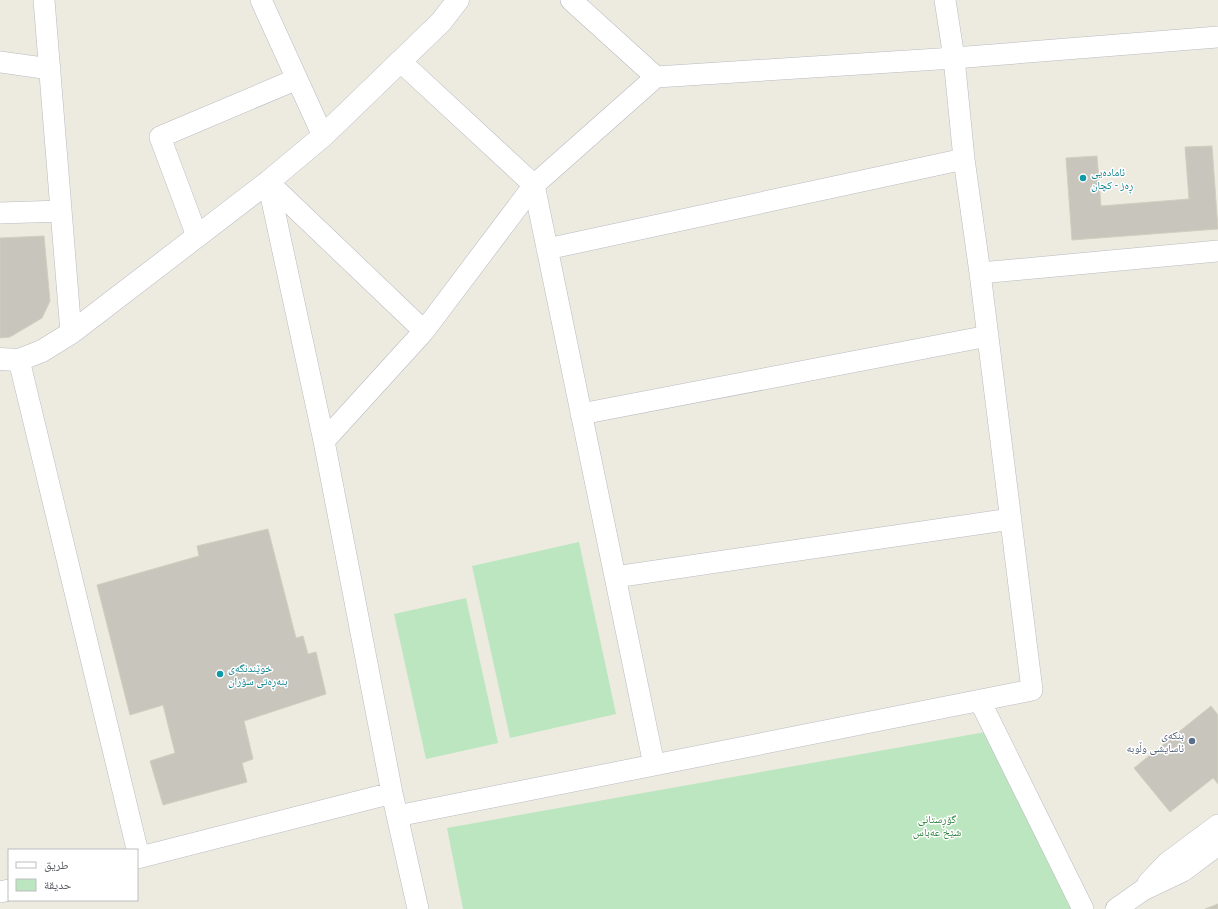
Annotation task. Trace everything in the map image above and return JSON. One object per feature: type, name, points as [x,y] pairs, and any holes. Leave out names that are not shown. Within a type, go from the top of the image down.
[{"type":"street","points":[[44,0],[70,333]]},
{"type":"street","points":[[260,0],[323,136]]},
{"type":"street","points":[[136,849],[9,360],[42,351],[70,333],[268,182],[323,136],[441,22],[457,0]]},
{"type":"street","points":[[572,0],[656,77]]},
{"type":"street","points":[[397,816],[1032,690],[980,272],[964,159],[954,58],[945,0]]},
{"type":"street","points":[[324,441],[424,331],[534,185],[656,77],[954,58],[1218,37]]},
{"type":"street","points":[[400,61],[534,185],[654,765]]},
{"type":"street","points":[[0,62],[50,69]]},
{"type":"street","points":[[197,236],[160,137],[297,79]]},
{"type":"street","points":[[547,249],[964,159]]},
{"type":"street","points":[[268,182],[424,331]]},
{"type":"street","points":[[268,182],[324,441],[392,793],[418,909]]},
{"type":"street","points":[[0,213],[61,211]]},
{"type":"street","points":[[980,272],[1218,252]]},
{"type":"street","points":[[581,414],[988,336]]},
{"type":"street","points":[[615,577],[1011,519]]},
{"type":"street","points":[[980,701],[1083,909]]},
{"type":"street","points":[[138,857],[392,793]]},
{"type":"street","points":[[1116,909],[1142,890],[1167,863],[1218,825]]},
{"type":"street","points":[[1142,890],[1183,871],[1218,845]]},
{"type":"green space","points":[[579,542],[616,714],[510,738],[472,566]]},
{"type":"green space","points":[[466,598],[498,743],[426,759],[394,614]]},
{"type":"green space","name":"گۆڕستانی شێخ عەباس","points":[[991,731],[1071,909],[463,909],[447,828]]},
{"type":"building","name":"ئامادەیی ڕەز - کچان","points":[[1212,146],[1218,229],[1072,240],[1066,158],[1097,156],[1101,206],[1189,199],[1185,147]]},
{"type":"building","points":[[44,236],[50,301],[42,318],[10,337],[0,338],[0,238]]},
{"type":"building","name":"خوێندنگەی بنەڕەتی سۆران","points":[[268,529],[296,638],[303,636],[308,654],[316,652],[326,694],[244,721],[253,759],[242,763],[247,782],[163,805],[150,761],[175,753],[163,705],[130,715],[97,585],[199,556],[197,546]]},
{"type":"building","name":"بنکەی ئاسایشی وڵوبە","points":[[1211,706],[1218,715],[1218,784],[1213,778],[1170,812],[1134,768]]},
{"type":"building","points":[[1218,904],[1218,909],[1205,909]]},
{"type":"place","name":"ئامادەیی ڕەز - کچان","points":[[1083,178]]},
{"type":"place","name":"خوێندنگەی بنەڕەتی سۆران","points":[[220,674]]},
{"type":"place","name":"بنکەی ئاسایشی وڵوبە","points":[[1192,741]]}]
